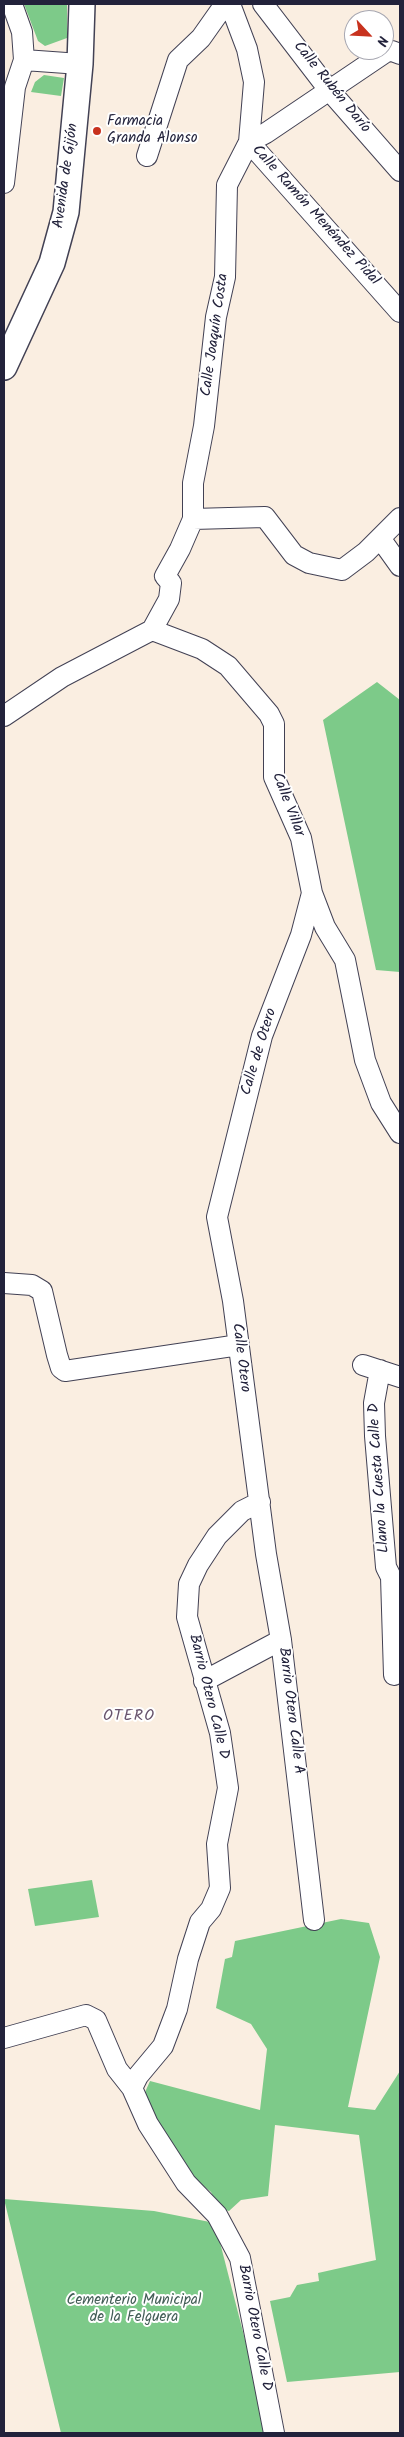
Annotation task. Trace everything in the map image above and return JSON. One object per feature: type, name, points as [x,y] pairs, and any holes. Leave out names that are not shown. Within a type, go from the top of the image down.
[{"type":"street","points":[[4,183],[9,89],[24,60],[22,32],[12,4]]},
{"type":"street","name":"Avenida de Gijón","points":[[4,367],[52,263],[66,212],[80,64],[82,4]]},
{"type":"street","points":[[147,156],[178,60],[201,38],[225,4]]},
{"type":"street","name":"Calle Joaquín Costa","points":[[152,630],[169,599],[171,583],[165,576],[180,549],[193,519],[192,484],[204,426],[216,317],[225,277],[227,185],[249,142],[254,82],[247,49],[230,4]]},
{"type":"street","name":"Calle Rubén Darío","points":[[264,4],[329,90],[400,171]]},
{"type":"street","points":[[249,142],[386,52],[392,51],[400,54]]},
{"type":"street","points":[[24,60],[80,64]]},
{"type":"street","name":"Calle Ramón Menéndez Pidal","points":[[249,142],[400,312]]},
{"type":"street","points":[[193,519],[265,517],[294,554],[309,563],[342,570],[380,538],[400,518]]},
{"type":"street","points":[[380,538],[400,566]]},
{"type":"street","points":[[4,716],[62,677],[152,630]]},
{"type":"street","name":"Calle Villar","points":[[152,630],[202,649],[228,666],[269,714],[274,724],[274,777],[301,838],[312,893],[325,927],[345,960],[365,1060],[382,1103],[400,1133]]},
{"type":"street","name":"Calle de Otero","points":[[217,1214],[262,1036],[300,936],[312,893]]},
{"type":"street","name":"Calle Otero","points":[[217,1214],[218,1233],[233,1301],[260,1502]]},
{"type":"street","points":[[4,1283],[32,1285],[42,1291],[57,1355],[61,1368],[65,1371],[239,1345]]},
{"type":"street","name":"Llano la Cuesta Calle D","points":[[394,1674],[391,1577],[386,1567],[375,1436],[372,1368],[400,1377]]},
{"type":"street","name":"Barrio Otero Calle A","points":[[260,1502],[280,1640],[314,1920]]},
{"type":"street","name":"Barrio Otero Calle D","points":[[260,1502],[242,1511],[217,1536],[198,1565],[189,1584],[187,1617],[220,1733],[228,1788],[217,1844],[220,1888],[211,1909],[200,1922],[188,1959],[177,2009],[163,2046],[138,2076],[132,2088],[148,2124],[190,2188],[217,2215],[240,2258],[274,2433]]},
{"type":"street","points":[[204,1681],[280,1640]]},
{"type":"street","points":[[4,2038],[80,2016],[91,2016],[101,2030],[117,2069],[132,2088]]},
{"type":"green space","points":[[24,4],[67,4],[67,38],[45,46],[38,41]]},
{"type":"green space","points":[[44,75],[64,78],[61,96],[31,92],[35,82]]},
{"type":"green space","points":[[377,682],[400,700],[400,972],[376,970],[323,720]]},
{"type":"green space","points":[[92,1880],[99,1917],[35,1926],[28,1889]]},
{"type":"green space","points":[[341,1919],[369,1923],[380,1957],[348,2107],[375,2110],[400,2071],[400,2372],[287,2382],[270,2301],[290,2297],[297,2285],[319,2281],[318,2273],[376,2260],[359,2135],[275,2125],[268,2196],[241,2200],[229,2211],[218,2208],[211,2192],[192,2177],[142,2099],[150,2081],[260,2110],[267,2049],[251,2024],[216,2008],[225,1959],[232,1957],[235,1941]]},
{"type":"green space","name":"Cementerio Municipal de la Felguera","points":[[4,2199],[154,2211],[215,2223],[269,2433],[61,2433]]},
{"type":"place","name":"Farmacia Granda Alonso","points":[[97,131]]},
{"type":"district","name":"OTERO","points":[[129,1717]]}]
